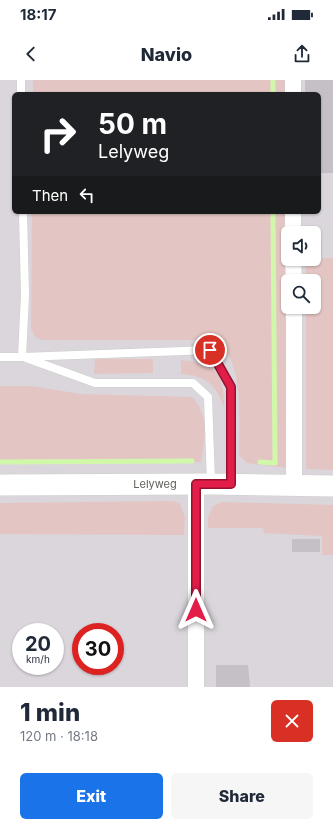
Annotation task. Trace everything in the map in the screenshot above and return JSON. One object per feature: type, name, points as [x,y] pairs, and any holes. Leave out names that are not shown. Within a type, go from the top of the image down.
[{"type":"street","points":[[293,80],[293,92]]},
{"type":"street","points":[[293,214],[293,226]]},
{"type":"street","points":[[294,314],[294,485]]},
{"type":"street","points":[[196,687],[203,484]]},
{"type":"street","name":"Lelyweg","points":[[0,485],[231,484],[333,486]]},
{"type":"lane","points":[[21,80],[21,92]]},
{"type":"lane","points":[[22,356],[24,295],[23,214]]},
{"type":"lane","points":[[0,357],[210,350],[231,387],[231,484]]},
{"type":"lane","points":[[22,356],[95,383],[193,383],[208,396],[203,484]]},
{"type":"shaded area","points":[[0,80],[333,80],[333,687],[0,687]]},
{"type":"shaded area","points":[[33,80],[285,80],[285,92],[33,92]]},
{"type":"shaded area","points":[[32,214],[285,214],[285,226],[281,226],[281,266],[285,266],[285,274],[281,274],[281,314],[286,314],[287,468],[247,463],[239,455],[239,398],[234,368],[229,356],[222,347],[211,340],[42,340],[35,337],[31,329]]},
{"type":"shaded area","points":[[321,258],[333,258],[333,470],[306,469],[306,314],[321,314],[321,274],[306,274],[306,266],[321,266]]},
{"type":"shaded area","points":[[95,359],[153,359],[153,373],[94,374]]},
{"type":"shaded area","points":[[181,360],[193,361],[202,364],[210,367],[215,372],[222,385],[224,407],[217,392],[208,382],[197,377],[181,374]]},
{"type":"shaded area","points":[[0,386],[31,386],[81,394],[192,397],[202,412],[204,420],[205,436],[201,462],[0,463]]},
{"type":"shaded area","points":[[173,501],[180,504],[185,517],[184,535],[0,534],[0,503]]},
{"type":"shaded area","points":[[222,502],[333,505],[333,555],[322,555],[322,536],[264,533],[263,528],[208,528],[208,517],[213,506]]},
{"type":"building","points":[[305,80],[333,80],[333,173],[321,173],[321,92],[305,92]]},
{"type":"building","points":[[292,539],[320,539],[320,552],[292,552]]},
{"type":"building","points":[[216,665],[248,665],[250,687],[216,687]]},
{"type":"waterway","points":[[273,80],[273,92]]},
{"type":"waterway","points":[[260,462],[275,463],[273,214]]},
{"type":"waterway","points":[[0,462],[192,461]]},
{"type":"route","points":[[196,610],[196,484],[231,484],[231,387],[210,350]]}]
